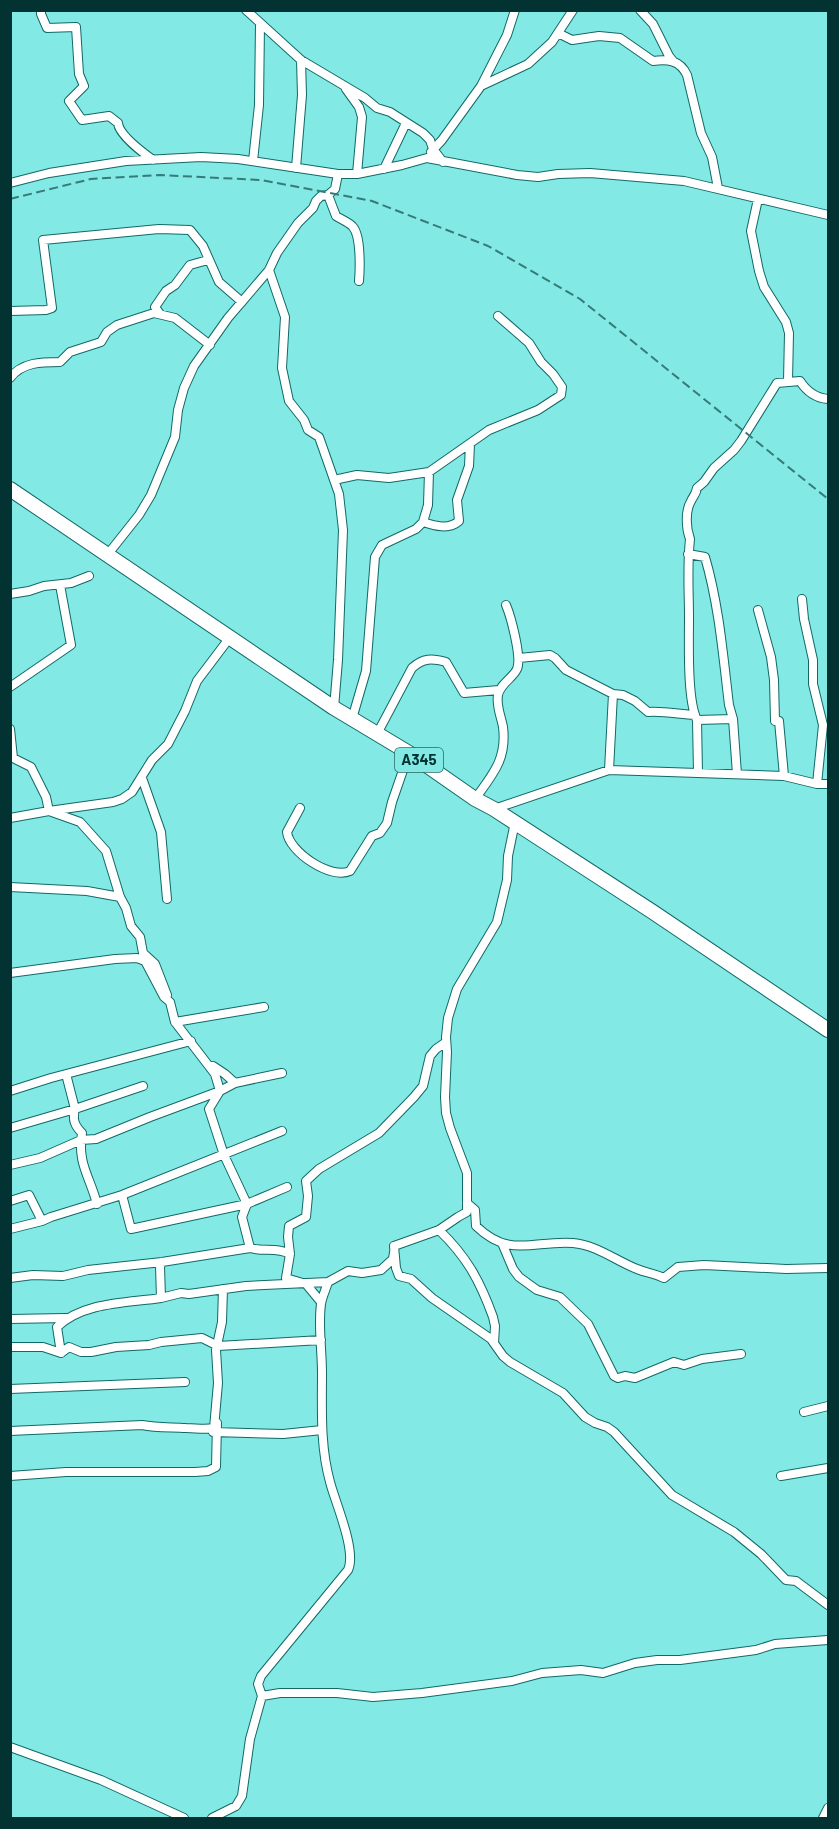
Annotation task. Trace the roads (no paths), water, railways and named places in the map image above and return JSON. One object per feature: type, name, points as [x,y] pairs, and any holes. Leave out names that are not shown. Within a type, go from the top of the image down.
[{"type":"highway","name":"A345","points":[[10,489],[231,636],[334,708],[409,753],[475,799],[515,822],[828,1030]]},
{"type":"street","points":[[41,10],[47,28],[76,27],[79,74],[84,87],[69,101],[82,120],[109,116],[118,123],[119,129],[153,160]]},
{"type":"street","points":[[246,10],[301,60],[423,133],[443,162]]},
{"type":"street","points":[[427,158],[481,86],[507,35],[515,10]]},
{"type":"street","points":[[481,86],[528,64],[552,42],[573,10]]},
{"type":"street","points":[[640,10],[653,24],[669,56],[684,68],[701,133],[712,157],[718,188]]},
{"type":"street","points":[[252,161],[259,105],[260,23]]},
{"type":"street","points":[[558,33],[572,40],[599,36],[620,38],[653,61],[664,59],[673,61]]},
{"type":"street","points":[[296,168],[302,95],[301,60]]},
{"type":"street","points":[[345,88],[362,117],[357,174]]},
{"type":"street","points":[[384,169],[406,123]]},
{"type":"street","points":[[10,183],[49,173],[126,161],[201,157],[252,161],[338,174],[357,174],[427,158],[538,177],[590,173],[684,181],[828,215]]},
{"type":"street","points":[[108,554],[147,504],[176,437],[178,410],[188,376],[228,318],[269,270],[277,253],[298,223],[321,196],[328,195],[335,189],[338,174]]},
{"type":"street","points":[[328,195],[336,216],[351,224],[356,230],[360,265],[359,281]]},
{"type":"street","points":[[758,199],[751,231],[764,287],[786,322],[789,333],[788,381]]},
{"type":"street","points":[[10,311],[52,308],[44,240],[159,229],[190,230],[203,246],[219,282],[242,302]]},
{"type":"street","points":[[159,314],[155,307],[166,291],[176,285],[190,265],[208,260]]},
{"type":"street","points":[[269,270],[285,317],[282,368],[289,401],[304,420],[308,430],[319,436],[339,494],[343,530],[334,708]]},
{"type":"street","points":[[10,378],[19,369],[37,362],[60,362],[70,352],[101,342],[107,332],[117,325],[154,314],[175,318],[210,345]]},
{"type":"street","points":[[334,480],[357,475],[388,478],[429,472],[489,430],[537,410],[561,395],[562,387],[541,362],[529,343],[498,316]]},
{"type":"street","points":[[698,773],[696,718],[690,672],[688,554],[690,539],[686,529],[691,501],[696,495],[697,488],[741,441],[777,383],[800,381],[806,390],[818,398],[828,399]]},
{"type":"street","points":[[423,522],[446,526],[454,525],[459,521],[457,500],[469,466],[470,444]]},
{"type":"street","points":[[352,719],[366,671],[375,557],[382,545],[416,529],[423,522],[428,505],[429,472]]},
{"type":"street","points":[[688,554],[705,557],[713,584],[729,705],[733,719],[737,774]]},
{"type":"street","points":[[10,594],[44,586],[71,583],[89,576]]},
{"type":"street","points":[[10,687],[71,645],[60,585]]},
{"type":"street","points":[[802,599],[813,660],[813,684],[822,725],[817,784]]},
{"type":"street","points":[[475,799],[502,758],[504,737],[498,707],[499,690],[518,668],[519,658],[513,621],[506,605]]},
{"type":"street","points":[[758,610],[771,657],[775,721],[779,721],[784,776]]},
{"type":"street","points":[[10,818],[113,802],[132,792],[152,760],[168,744],[197,681],[231,636]]},
{"type":"street","points":[[519,658],[550,655],[566,670],[613,694],[623,695],[636,701],[648,712],[663,711],[696,718],[733,719]]},
{"type":"street","points":[[377,734],[412,668],[425,659],[446,662],[464,693],[499,690]]},
{"type":"street","points":[[609,770],[613,694]]},
{"type":"street","points":[[10,729],[13,758],[31,766],[46,797],[49,811]]},
{"type":"street","points":[[300,808],[287,832],[291,844],[323,869],[335,874],[344,874],[353,867],[372,836],[380,833],[387,823],[409,753]]},
{"type":"street","points":[[494,809],[609,770],[784,776],[817,784],[828,784]]},
{"type":"street","points":[[142,778],[161,832],[167,899]]},
{"type":"street","points":[[49,811],[80,822],[106,851],[131,926],[140,937],[143,953],[155,964],[175,1022],[215,1074],[220,1091],[209,1109],[224,1155],[247,1204],[242,1217],[250,1248]]},
{"type":"street","points":[[394,1246],[439,1230],[467,1212],[467,1173],[446,1113],[448,1018],[457,989],[497,922],[507,879],[508,856],[515,822]]},
{"type":"street","points":[[10,887],[87,891],[120,897]]},
{"type":"street","points":[[10,973],[143,953]]},
{"type":"street","points":[[66,964],[136,958],[146,961],[164,997],[170,1002]]},
{"type":"street","points":[[175,1022],[264,1007]]},
{"type":"street","points":[[10,1091],[191,1041]]},
{"type":"street","points":[[321,1302],[306,1284],[286,1278],[290,1254],[289,1226],[306,1217],[308,1196],[306,1181],[319,1169],[379,1133],[423,1086],[430,1056],[436,1048],[446,1042]]},
{"type":"street","points":[[202,1059],[235,1083]]},
{"type":"street","points":[[10,1165],[40,1158],[81,1140],[96,1139],[220,1091],[235,1083],[282,1073]]},
{"type":"street","points":[[66,1074],[75,1109],[73,1115],[75,1125],[82,1133],[82,1161],[97,1204]]},
{"type":"street","points":[[10,1128],[143,1086]]},
{"type":"street","points":[[10,1229],[122,1196],[282,1131]]},
{"type":"street","points":[[122,1196],[131,1229],[247,1204],[286,1187]]},
{"type":"street","points":[[10,1201],[29,1195],[42,1221]]},
{"type":"street","points":[[467,1203],[475,1210],[476,1226],[483,1233],[502,1243],[520,1247],[573,1243],[596,1248],[638,1270],[652,1272],[664,1278],[678,1267],[704,1265],[786,1269],[828,1268]]},
{"type":"street","points":[[439,1230],[471,1266],[493,1317],[494,1343]]},
{"type":"street","points":[[502,1243],[519,1277],[537,1290],[560,1297],[588,1324],[614,1376],[618,1378],[625,1376],[635,1378],[674,1362],[684,1365],[702,1359],[741,1354]]},
{"type":"street","points":[[10,1319],[66,1318],[99,1306],[181,1293],[189,1294],[246,1286],[328,1282],[348,1271],[362,1273],[381,1270],[393,1259],[394,1246]]},
{"type":"street","points":[[394,1246],[399,1276],[411,1279],[432,1298],[494,1343],[510,1362],[563,1393],[585,1417],[614,1432],[672,1495],[734,1532],[761,1554],[786,1580],[796,1581],[828,1605]]},
{"type":"street","points":[[10,1278],[33,1275],[63,1276],[88,1270],[162,1262],[250,1248],[274,1249],[290,1254]]},
{"type":"street","points":[[160,1298],[162,1262]]},
{"type":"street","points":[[212,1818],[236,1806],[242,1796],[250,1739],[262,1696],[258,1684],[261,1676],[348,1570],[351,1560],[339,1506],[324,1460],[321,1302],[328,1282]]},
{"type":"street","points":[[10,1476],[66,1472],[172,1473],[208,1471],[216,1467],[218,1346],[222,1322],[223,1289]]},
{"type":"street","points":[[60,1353],[57,1327],[66,1318]]},
{"type":"street","points":[[60,1353],[69,1347],[81,1352],[91,1352],[116,1347],[202,1338],[218,1346],[321,1340]]},
{"type":"street","points":[[10,1347],[43,1347],[60,1353]]},
{"type":"street","points":[[10,1389],[185,1382]]},
{"type":"street","points":[[10,1431],[142,1425],[204,1430],[214,1428],[217,1388]]},
{"type":"street","points":[[804,1412],[828,1406]]},
{"type":"street","points":[[191,1432],[283,1434],[322,1430]]},
{"type":"street","points":[[781,1476],[828,1468]]},
{"type":"street","points":[[262,1696],[280,1693],[337,1693],[373,1697],[422,1693],[512,1681],[542,1673],[581,1670],[603,1673],[636,1663],[756,1650],[775,1644],[828,1640]]},
{"type":"street","points":[[10,1747],[101,1780],[184,1818]]},
{"type":"street","points":[[823,1818],[828,1808]]},
{"type":"railway","points":[[10,199],[91,179],[160,175],[261,180],[372,201],[488,246],[580,299],[828,499]]}]
